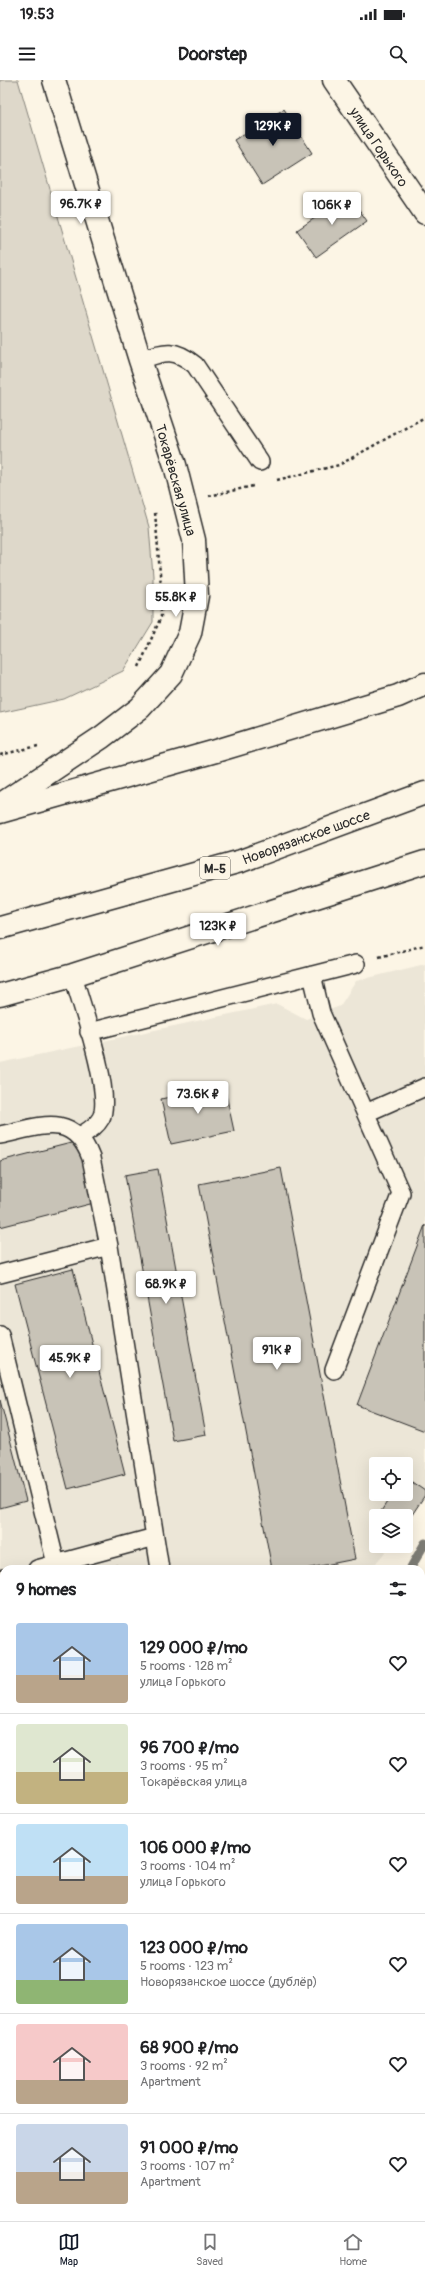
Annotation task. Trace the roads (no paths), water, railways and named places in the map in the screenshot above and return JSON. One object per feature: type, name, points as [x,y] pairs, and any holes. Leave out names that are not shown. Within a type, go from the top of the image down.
[{"type":"main road","name":"Токарёвская улица","points":[[0,805],[102,737],[140,708],[171,674],[190,633],[197,596],[194,540],[175,465],[140,360],[54,80]]},
{"type":"main road","name":"улица Горького","points":[[334,80],[425,213]]},
{"type":"main road","points":[[0,812],[216,751],[398,696],[425,684]]},
{"type":"main road","name":"Новорязанское шоссе","points":[[0,928],[241,861],[425,793]]},
{"type":"main road","points":[[0,995],[73,975],[425,862]]},
{"type":"lane","points":[[140,360],[167,351],[183,355],[195,365],[260,462]]},
{"type":"lane","points":[[89,1032],[356,964]]},
{"type":"lane","points":[[73,975],[102,1084],[105,1104],[101,1118],[94,1128],[80,1136]]},
{"type":"lane","points":[[312,975],[321,1013],[401,1193],[334,1370]]},
{"type":"lane","points":[[366,1113],[425,1087]]},
{"type":"lane","points":[[0,1135],[49,1124],[65,1126],[80,1136],[91,1158],[109,1246],[159,1565]]},
{"type":"lane","points":[[0,1274],[109,1246]]},
{"type":"lane","points":[[0,1335],[56,1564]]},
{"type":"lane","points":[[52,1565],[155,1537]]},
{"type":"waterway","points":[[412,1565],[425,1543]]}]
